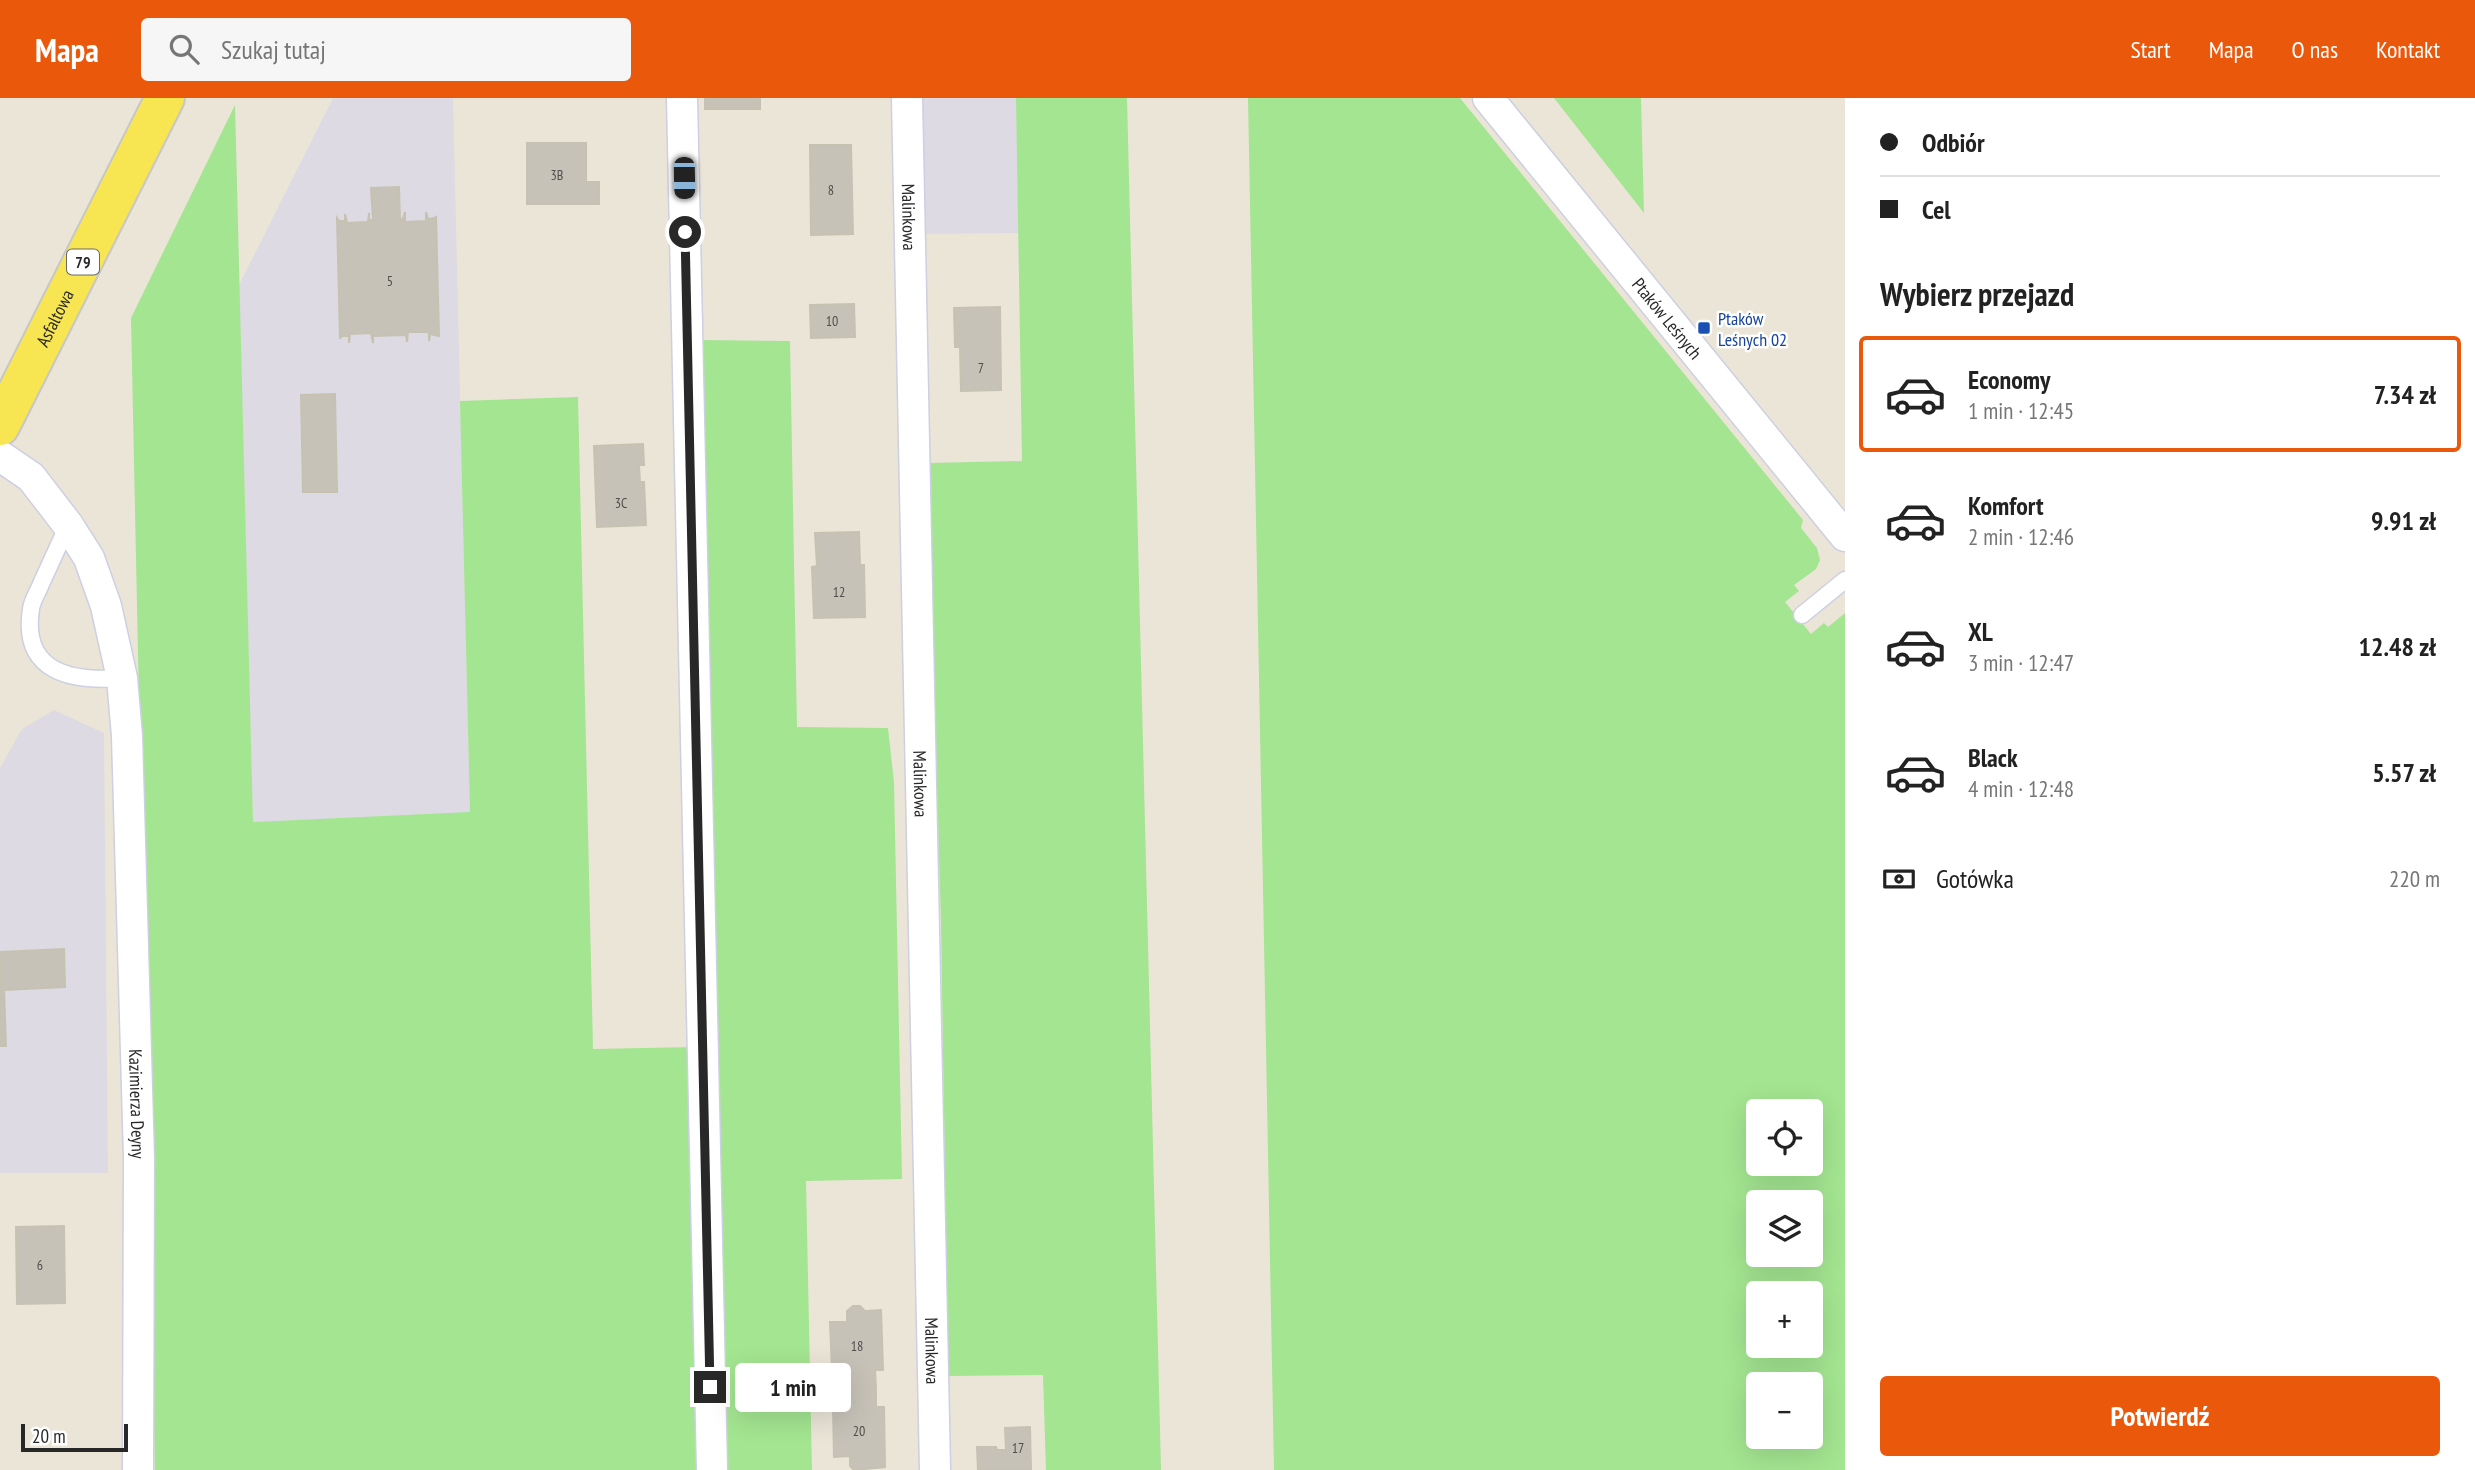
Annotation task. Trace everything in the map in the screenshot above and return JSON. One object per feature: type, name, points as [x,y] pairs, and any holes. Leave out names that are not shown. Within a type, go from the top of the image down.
[{"type":"main road","name":"Asfaltowa","points":[[0,426],[165,98]]},
{"type":"street","points":[[682,98],[712,1470]]},
{"type":"street","name":"Malinkowa","points":[[906,98],[935,1470]]},
{"type":"street","name":"Ptaków Leśnych","points":[[1488,98],[1845,536]]},
{"type":"street","name":"Kazimierza Deyny","points":[[0,456],[31,477],[68,525],[89,558],[106,606],[122,678],[127,736],[139,1158],[138,1470]]},
{"type":"lane","points":[[68,525],[31,607],[31,639],[41,660],[53,670],[71,677],[96,680],[122,678]]},
{"type":"lane","points":[[1802,615],[1845,580]]},
{"type":"shaded area","points":[[333,98],[453,98],[470,813],[253,822],[239,285]]},
{"type":"shaded area","points":[[921,98],[1016,98],[1019,233],[924,234]]},
{"type":"shaded area","points":[[54,710],[104,733],[108,1173],[0,1173],[0,768],[22,729]]},
{"type":"green space","points":[[1016,98],[1127,98],[1161,1470],[1046,1470],[1043,1375],[948,1376],[941,921],[927,463],[1022,461]]},
{"type":"green space","points":[[1248,98],[1460,98],[1803,520],[1801,528],[1817,548],[1820,560],[1816,569],[1794,585],[1799,591],[1785,602],[1811,634],[1824,623],[1828,627],[1845,613],[1845,1470],[1274,1470]]},
{"type":"green space","points":[[1554,98],[1641,98],[1644,213]]},
{"type":"green space","points":[[235,105],[253,822],[470,812],[460,401],[578,397],[593,1049],[694,1047],[704,1470],[155,1470],[131,318]]},
{"type":"green space","points":[[698,340],[790,341],[797,727],[888,728],[894,782],[902,1179],[806,1181],[812,1470],[723,1470]]},
{"type":"building","points":[[705,98],[760,98],[760,109],[705,109]]},
{"type":"building","points":[[527,143],[586,143],[586,182],[599,182],[599,204],[527,204]]},
{"type":"building","points":[[810,145],[851,145],[853,234],[811,235]]},
{"type":"building","points":[[399,187],[400,220],[405,212],[405,222],[426,221],[426,212],[428,219],[436,216],[439,336],[430,334],[429,341],[429,332],[408,332],[407,342],[406,335],[373,336],[373,343],[371,333],[350,334],[349,343],[349,336],[341,336],[340,339],[337,218],[339,221],[345,221],[345,214],[347,223],[368,222],[369,213],[369,220],[373,220],[371,188]]},
{"type":"building","points":[[854,304],[855,337],[811,338],[810,305]]},
{"type":"building","points":[[1000,307],[1001,390],[961,391],[960,347],[955,347],[954,308]]},
{"type":"building","points":[[335,394],[337,492],[303,492],[301,395]]},
{"type":"building","points":[[643,444],[644,465],[639,465],[640,482],[644,482],[646,525],[597,527],[594,446]]},
{"type":"building","points":[[859,532],[860,565],[864,565],[865,617],[814,618],[812,567],[817,566],[815,533]]},
{"type":"building","points":[[64,949],[65,987],[4,990],[6,1046],[0,1046],[0,952]]},
{"type":"building","points":[[64,1226],[65,1303],[17,1304],[16,1227]]},
{"type":"building","points":[[853,1306],[860,1306],[865,1311],[881,1310],[883,1370],[875,1370],[876,1388],[841,1389],[839,1370],[832,1370],[830,1322],[847,1322],[847,1311]]},
{"type":"building","points":[[876,1388],[876,1407],[884,1407],[885,1467],[854,1470],[850,1466],[850,1456],[834,1457],[833,1407],[841,1408],[841,1389]]},
{"type":"building","points":[[1030,1427],[1031,1470],[978,1470],[977,1447],[1006,1450],[1005,1428]]},
{"type":"place","name":"Ptaków Leśnych 02","points":[[1704,328]]},
{"type":"route","points":[[685,232],[710,1387]]}]
